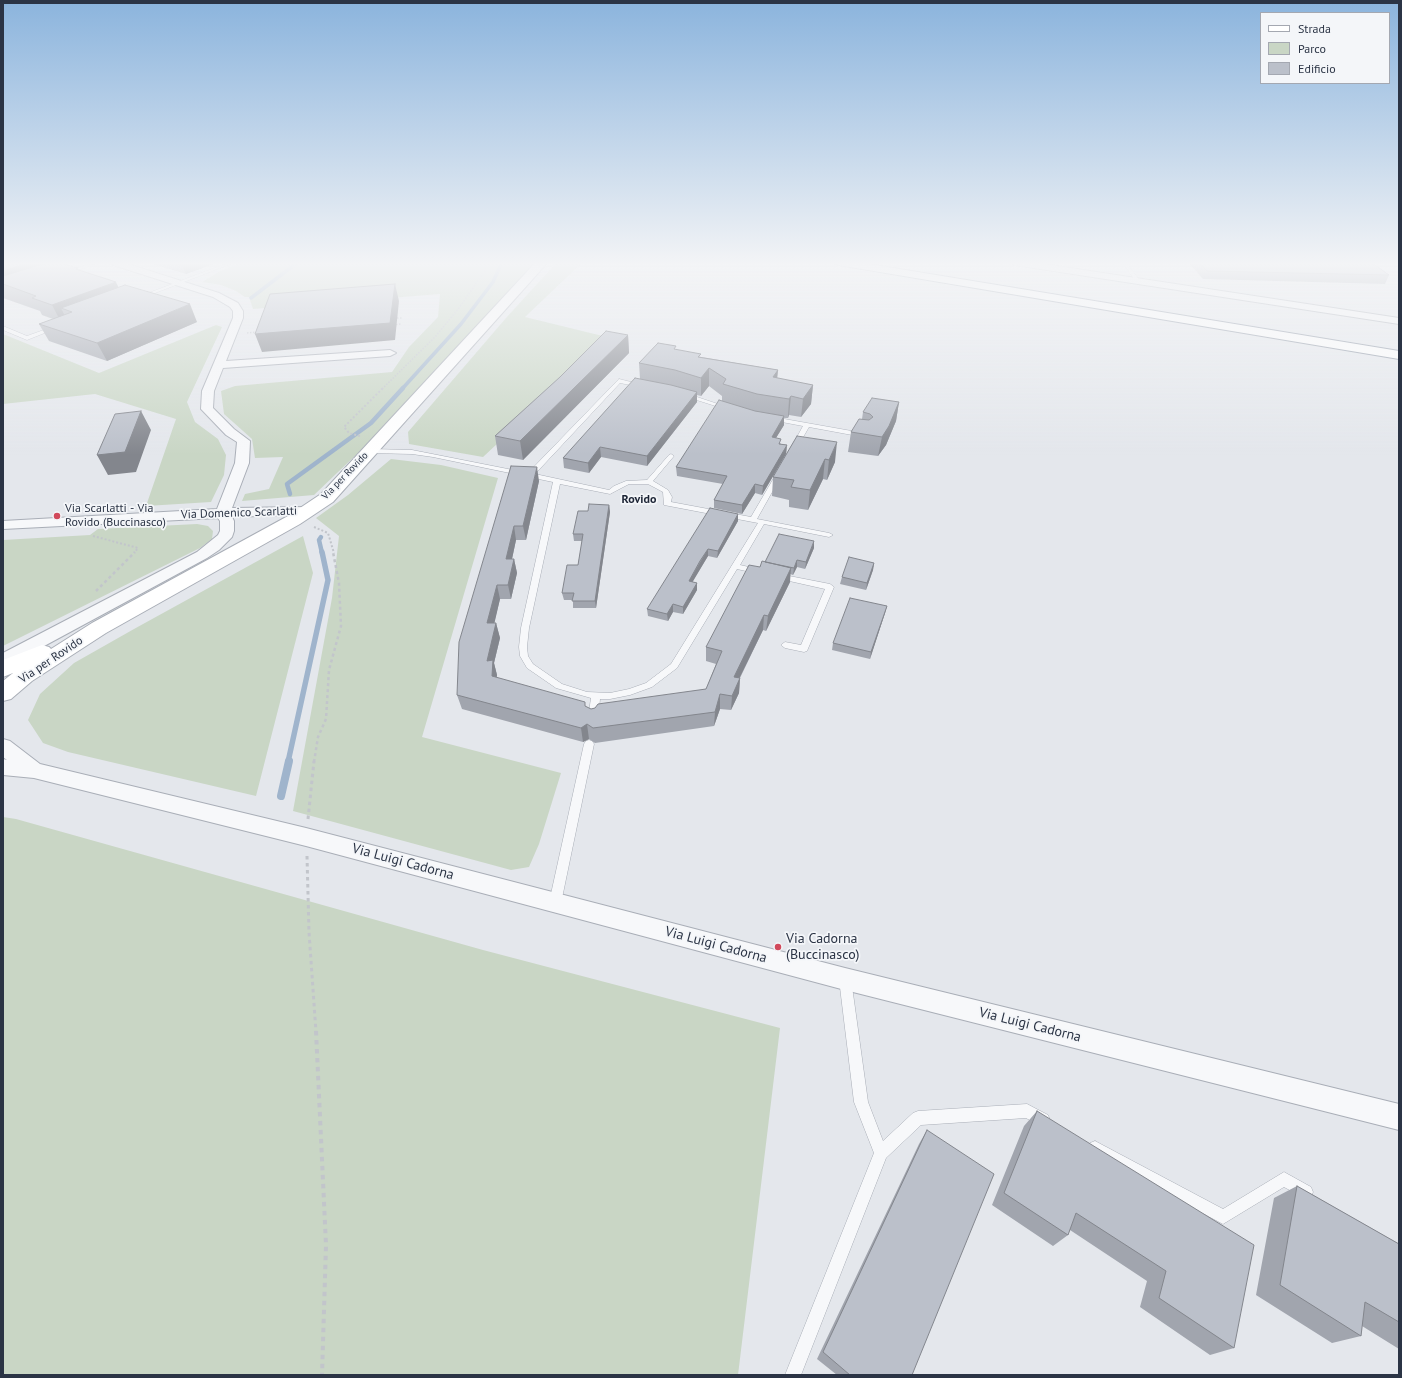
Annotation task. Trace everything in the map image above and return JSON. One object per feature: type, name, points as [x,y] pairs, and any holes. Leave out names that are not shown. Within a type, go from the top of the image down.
[{"type":"main road","name":"Via per Rovido","points":[[3,693],[52,658],[99,628],[301,516],[327,498],[483,326]]},
{"type":"main road","points":[[1226,326],[1399,355]]},
{"type":"main road","points":[[1288,326],[1399,344]]},
{"type":"main road","name":"Via per Rovido","points":[[3,669],[99,628]]},
{"type":"street","points":[[3,661],[202,555],[225,537],[227,531],[227,521],[223,513],[242,463],[244,441],[230,432],[208,409],[208,391],[235,326]]},
{"type":"street","points":[[219,365],[390,353]]},
{"type":"street","name":"Via Domenico Scarlatti","points":[[3,525],[257,511],[301,516]]},
{"type":"street","name":"Via Luigi Cadorna","points":[[3,746],[34,770]]},
{"type":"street","name":"Via Luigi Cadorna","points":[[3,767],[34,770],[306,837],[845,979],[1399,1117]]},
{"type":"lane","points":[[3,328],[27,338],[59,326]]},
{"type":"lane","points":[[530,475],[619,381],[650,387]]},
{"type":"lane","points":[[680,394],[732,409]]},
{"type":"lane","points":[[770,419],[866,436]]},
{"type":"lane","points":[[791,452],[807,425]]},
{"type":"lane","points":[[370,451],[412,452],[433,455],[610,492],[616,487],[628,482],[649,482],[658,485],[666,491],[668,497],[666,503],[829,535]]},
{"type":"lane","points":[[649,482],[671,456]]},
{"type":"lane","points":[[557,480],[525,628],[523,648],[524,656],[530,666],[559,686],[582,694],[610,696],[630,692],[649,685],[674,666],[735,566],[780,473]]},
{"type":"lane","points":[[735,566],[830,587],[804,649],[785,645]]},
{"type":"lane","points":[[593,719],[596,696]]},
{"type":"lane","points":[[555,902],[589,744]]},
{"type":"lane","points":[[845,979],[861,1102],[880,1152]]},
{"type":"lane","points":[[793,1375],[880,1152],[918,1118],[1027,1111],[1055,1126]]},
{"type":"lane","points":[[1083,1141],[1223,1217],[1284,1179],[1318,1199]]},
{"type":"path","points":[[362,436],[349,433],[344,427],[435,337],[444,326]]},
{"type":"path","points":[[231,335],[262,332]]},
{"type":"path","points":[[301,516],[328,532],[339,583],[342,626],[329,670],[326,719],[318,737],[314,758],[306,837],[309,932],[316,1026],[326,1245],[322,1375]]},
{"type":"path","points":[[90,535],[138,548],[96,592]]},
{"type":"green space","points":[[213,326],[222,327],[187,402],[195,422],[218,439],[226,455],[224,475],[211,502],[146,506],[176,419],[95,394],[3,404],[3,334],[99,373]]},
{"type":"green space","points":[[429,326],[477,326],[359,452],[314,495],[242,501],[245,494],[269,489],[283,457],[255,458],[252,439],[224,414],[221,391],[235,386],[392,372],[409,347]]},
{"type":"green space","points":[[499,326],[563,326],[611,338],[483,457],[409,444],[408,432]]},
{"type":"green space","points":[[391,459],[441,465],[498,478],[422,737],[561,773],[539,844],[529,867],[511,870],[293,811],[332,598],[339,536],[316,518],[348,495]]},
{"type":"green space","points":[[197,524],[208,526],[213,531],[212,539],[200,548],[3,646],[3,540],[90,535],[98,529]]},
{"type":"green space","points":[[303,536],[313,573],[256,796],[68,752],[43,743],[28,720],[40,694],[74,663]]},
{"type":"green space","points":[[3,817],[16,819],[483,950],[780,1028],[738,1375],[3,1375]]},
{"type":"building","points":[[46,326],[137,326],[97,343]]},
{"type":"building","points":[[258,326],[349,326],[255,334]]},
{"type":"building","points":[[606,331],[628,335],[520,441],[495,436],[560,377]]},
{"type":"building","points":[[658,343],[676,346],[674,349],[701,354],[698,357],[778,370],[773,377],[813,385],[803,399],[791,396],[789,399],[757,394],[723,384],[726,379],[709,368],[701,378],[675,370],[639,363]]},
{"type":"building","points":[[635,378],[697,392],[647,456],[600,447],[588,463],[563,458]]},
{"type":"building","points":[[872,398],[899,402],[889,426],[882,437],[851,432],[859,419],[869,420],[873,417],[870,414],[863,412]]},
{"type":"building","points":[[719,400],[755,411],[784,416],[772,437],[781,439],[779,444],[787,445],[763,486],[755,484],[742,505],[714,500],[727,476],[676,467]]},
{"type":"building","points":[[141,411],[125,452],[97,455],[115,414]]},
{"type":"building","points":[[797,436],[837,442],[829,460],[825,459],[810,490],[791,487],[794,480],[773,477]]},
{"type":"building","points":[[511,466],[537,467],[523,526],[514,526],[506,559],[514,559],[508,585],[497,585],[487,623],[496,623],[487,661],[493,660],[492,676],[585,702],[585,706],[591,709],[595,708],[598,704],[706,689],[722,651],[706,647],[749,565],[760,567],[762,561],[791,568],[768,616],[764,615],[734,677],[740,678],[732,696],[720,694],[715,712],[593,728],[587,724],[581,728],[457,695],[459,642]]},
{"type":"building","points":[[589,504],[609,505],[595,601],[572,601],[574,593],[562,593],[567,565],[578,565],[583,534],[573,534],[578,511],[588,511]]},
{"type":"building","points":[[710,508],[738,514],[718,551],[708,549],[700,561],[689,581],[697,583],[683,607],[673,604],[667,614],[647,609]]},
{"type":"building","points":[[779,534],[814,541],[806,562],[797,560],[794,568],[765,562]]},
{"type":"building","points":[[849,557],[874,563],[867,583],[842,577]]},
{"type":"building","points":[[850,598],[887,606],[871,652],[833,643]]},
{"type":"building","points":[[1037,1111],[1254,1245],[1234,1348],[1159,1298],[1166,1271],[1076,1213],[1068,1235],[1004,1193]]},
{"type":"building","points":[[927,1130],[994,1174],[912,1375],[850,1375],[823,1352]]},
{"type":"building","points":[[1297,1186],[1399,1244],[1399,1322],[1365,1302],[1361,1336],[1280,1285]]},
{"type":"waterway","points":[[402,389],[459,326]]},
{"type":"waterway","points":[[290,494],[287,484],[371,423],[403,388]]},
{"type":"waterway","points":[[321,537],[319,540],[322,553]]},
{"type":"waterway","points":[[288,762],[328,580],[322,552]]},
{"type":"waterway","points":[[281,796],[289,761]]},
{"type":"place","name":"Via Scarlatti - Via Rovido (Buccinasco)","points":[[57,516]]},
{"type":"place","name":"Via Cadorna (Buccinasco)","points":[[778,947]]},
{"type":"district","name":"Rovido","points":[[639,500]]}]
